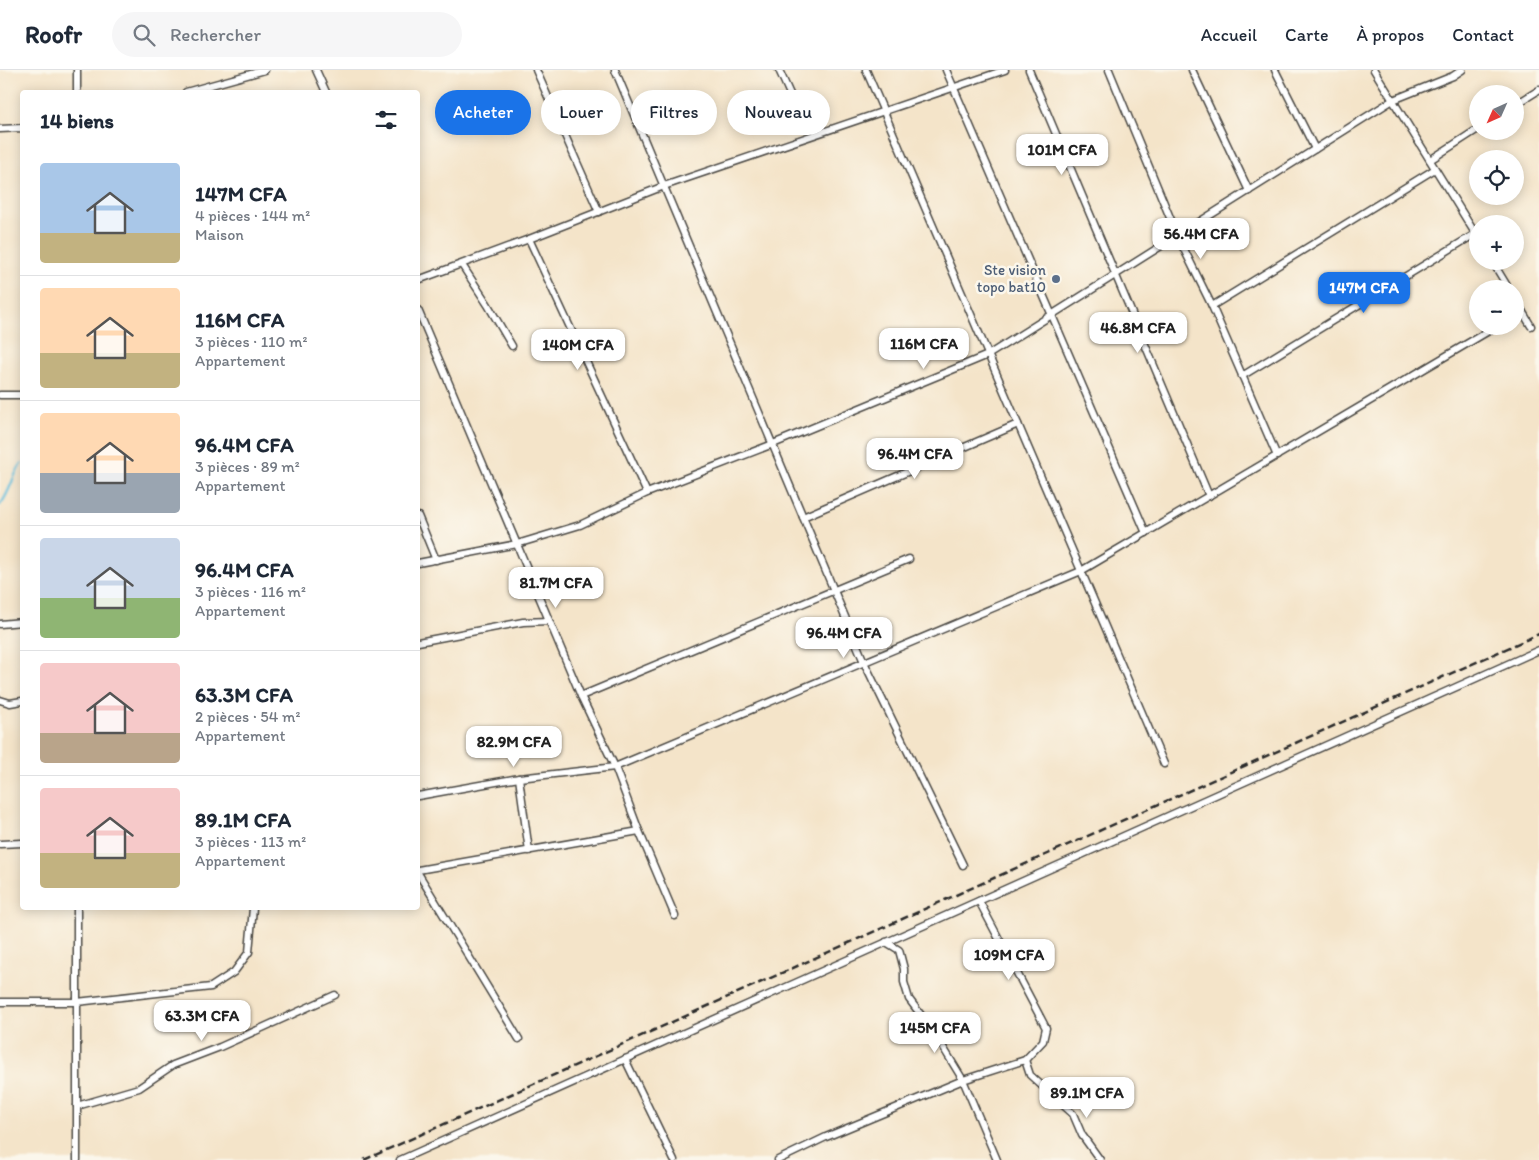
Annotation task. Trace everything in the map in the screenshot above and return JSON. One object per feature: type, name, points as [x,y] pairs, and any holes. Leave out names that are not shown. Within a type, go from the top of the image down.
[{"type":"street","points":[[77,70],[77,90]]},
{"type":"street","points":[[193,90],[264,70]]},
{"type":"street","points":[[316,70],[325,90]]},
{"type":"street","points":[[536,70],[600,212]]},
{"type":"street","points":[[615,70],[864,662],[963,865]]},
{"type":"street","points":[[779,70],[788,90]]},
{"type":"street","points":[[866,70],[1164,764]]},
{"type":"street","points":[[946,70],[1146,533]]},
{"type":"street","points":[[420,279],[462,265],[664,186],[1005,70]]},
{"type":"street","points":[[1028,70],[1209,496]]},
{"type":"street","points":[[1109,70],[1178,237],[1212,306],[1277,456]]},
{"type":"street","points":[[1192,70],[1249,191]]},
{"type":"street","points":[[1275,70],[1316,149]]},
{"type":"street","points":[[1374,70],[1469,225]]},
{"type":"street","points":[[420,563],[517,544],[580,525],[647,493],[773,444],[988,355],[1393,100],[1452,76],[1462,70]]},
{"type":"street","points":[[1524,99],[1539,90]]},
{"type":"street","points":[[0,130],[20,128]]},
{"type":"street","points":[[1430,160],[1469,135]]},
{"type":"street","points":[[1212,306],[1435,170]]},
{"type":"street","points":[[529,239],[647,493]]},
{"type":"street","points":[[1242,376],[1469,240]]},
{"type":"street","points":[[462,265],[512,346]]},
{"type":"street","points":[[1524,314],[1531,326]]},
{"type":"street","points":[[420,315],[581,696],[615,767],[639,831],[675,916]]},
{"type":"street","points":[[420,796],[519,778],[615,767],[1081,571],[1481,335]]},
{"type":"street","points":[[0,395],[20,395]]},
{"type":"street","points":[[803,517],[1018,424]]},
{"type":"street","points":[[420,521],[436,560]]},
{"type":"street","points":[[581,696],[909,559]]},
{"type":"street","points":[[420,642],[523,622],[550,621]]},
{"type":"street","points":[[0,624],[20,622]]},
{"type":"street","points":[[400,1160],[1539,650]]},
{"type":"street","points":[[0,700],[10,703],[20,701]]},
{"type":"street","points":[[519,778],[529,850]]},
{"type":"street","points":[[420,872],[639,831]]},
{"type":"street","points":[[0,844],[20,844]]},
{"type":"street","points":[[420,875],[519,1039]]},
{"type":"street","points":[[778,1160],[826,1137],[963,1080],[1025,1060],[1043,1041],[1046,1028],[979,901]]},
{"type":"street","points":[[76,1160],[77,910]]},
{"type":"street","points":[[0,1002],[77,1002],[211,987],[234,972],[249,952],[253,910]]},
{"type":"street","points":[[886,942],[899,950],[909,999],[935,1034],[963,1080],[997,1160]]},
{"type":"street","points":[[77,1106],[139,1088],[173,1065],[220,1047],[335,995]]},
{"type":"street","points":[[625,1059],[674,1160]]},
{"type":"street","points":[[1025,1060],[1030,1075],[1073,1114],[1082,1135],[1100,1160]]},
{"type":"waterway","points":[[0,505],[20,466]]},
{"type":"railway","points":[[364,1160],[1539,634]]},
{"type":"place","name":"Ste vision topo bat10","points":[[1056,279]]}]
